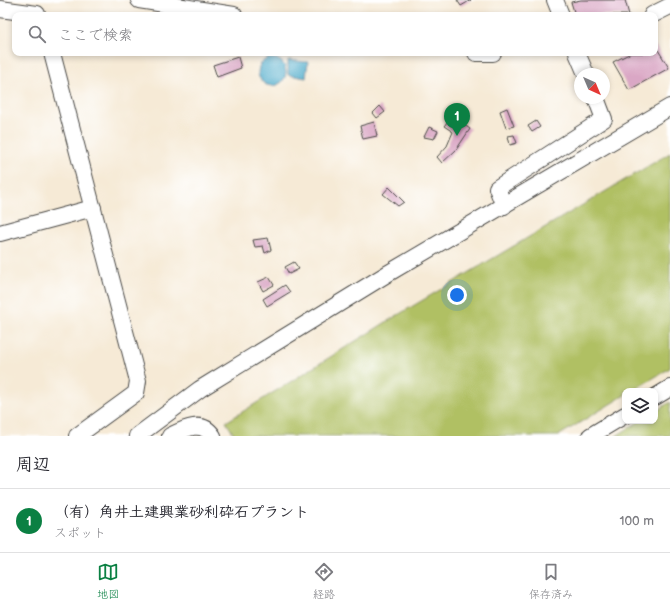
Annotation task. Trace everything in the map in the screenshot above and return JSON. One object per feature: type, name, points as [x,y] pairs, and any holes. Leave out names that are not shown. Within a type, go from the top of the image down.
[{"type":"street","points":[[139,0],[215,12]]},
{"type":"street","points":[[555,0],[560,12]]},
{"type":"street","points":[[658,12],[670,6]]},
{"type":"street","points":[[0,10],[38,10]]},
{"type":"street","points":[[53,56],[138,381],[136,393],[77,436]]},
{"type":"street","points":[[578,56],[583,68]]},
{"type":"street","points":[[504,206],[497,188],[604,119],[598,104]]},
{"type":"street","points":[[137,436],[207,384],[387,274],[670,107]]},
{"type":"street","points":[[0,233],[93,208]]},
{"type":"street","points":[[658,395],[670,388]]},
{"type":"street","points":[[590,436],[622,417]]},
{"type":"street","points":[[170,436],[189,427],[203,428],[213,436]]},
{"type":"green space","points":[[670,153],[670,368],[637,388],[622,388],[622,397],[558,436],[235,436],[226,422],[391,319]]},
{"type":"green space","points":[[670,402],[670,436],[616,436],[635,424],[658,424],[658,410]]},
{"type":"water","points":[[272,58],[282,62],[286,72],[282,82],[272,86],[262,82],[258,72],[262,62]]},
{"type":"water","points":[[288,60],[308,62],[306,78],[288,75]]},
{"type":"building","points":[[457,0],[471,0],[461,6]]},
{"type":"building","points":[[581,0],[625,0],[628,12],[574,12],[571,2]]},
{"type":"building","points":[[658,50],[669,68],[629,90],[613,62],[625,56],[658,56]]},
{"type":"building","points":[[238,57],[241,68],[217,77],[213,65]]},
{"type":"building","points":[[380,106],[385,112],[377,118],[373,113]]},
{"type":"building","points":[[507,108],[514,126],[506,128],[500,111]]},
{"type":"building","points":[[452,116],[470,129],[456,150],[442,163],[437,157],[447,146],[453,132],[444,126]]},
{"type":"building","points":[[536,121],[540,127],[532,132],[528,126]]},
{"type":"building","points":[[374,122],[377,136],[363,139],[360,126]]},
{"type":"building","points":[[429,127],[438,131],[434,139],[424,137]]},
{"type":"building","points":[[514,135],[517,143],[510,145],[508,136]]},
{"type":"building","points":[[389,187],[404,202],[398,206],[383,194]]},
{"type":"building","points":[[268,238],[271,250],[265,253],[263,246],[255,247],[253,240]]},
{"type":"building","points":[[294,262],[299,269],[289,274],[285,267]]},
{"type":"building","points":[[269,277],[274,285],[263,291],[258,282]]},
{"type":"building","points":[[285,285],[290,292],[267,306],[263,299]]},
{"type":"place","name":"（有）角井土建興業砂利砕石プラント","points":[[457,136]]}]
